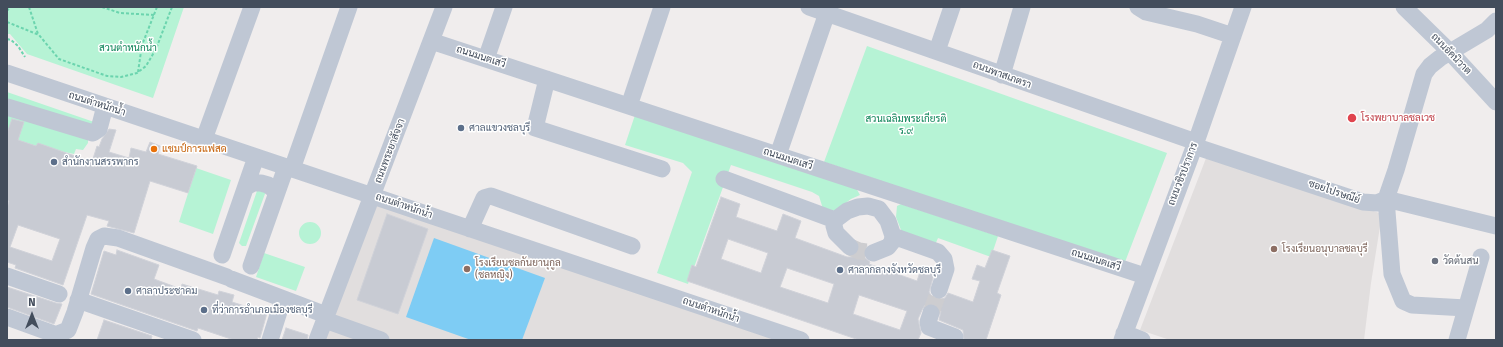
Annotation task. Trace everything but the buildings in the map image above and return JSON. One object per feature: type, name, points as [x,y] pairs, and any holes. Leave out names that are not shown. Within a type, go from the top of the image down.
[{"type":"street","points":[[204,140],[252,7]]},
{"type":"street","points":[[256,157],[220,259],[221,269],[229,278],[236,279],[246,276],[251,266],[277,192],[289,168],[349,7]]},
{"type":"street","name":"ถนนพระยาสัจจา","points":[[317,340],[374,196],[444,7]]},
{"type":"street","points":[[486,59],[504,7]]},
{"type":"street","points":[[629,106],[662,7]]},
{"type":"street","name":"ถนนพาสเภตรา","points":[[809,7],[937,51],[1195,144]]},
{"type":"street","points":[[937,51],[952,7]]},
{"type":"street","points":[[1002,75],[1022,7]]},
{"type":"street","points":[[1138,7],[1146,12],[1197,24],[1232,36]]},
{"type":"street","name":"ถนนวชิรปราการ","points":[[1123,337],[1195,144],[1243,7]]},
{"type":"street","name":"ถนนอัคนิวาต","points":[[1404,7],[1450,52],[1496,102]]},
{"type":"street","points":[[778,156],[827,13]]},
{"type":"street","points":[[1466,308],[1412,305],[1403,301],[1392,274],[1386,199],[1424,74],[1430,66],[1487,30],[1496,21]]},
{"type":"street","name":"ถนนมนตเสวี","points":[[431,41],[1145,276]]},
{"type":"street","name":"ถนนตำหนักน้ำ","points":[[7,73],[801,340]]},
{"type":"street","points":[[547,79],[535,128],[662,169]]},
{"type":"street","points":[[7,107],[93,133],[99,129],[105,106]]},
{"type":"street","name":"ซอยไปรษณีย์","points":[[1195,144],[1363,202],[1377,203],[1386,199]]},
{"type":"street","points":[[724,179],[835,220]]},
{"type":"street","points":[[246,187],[253,183],[261,183],[268,185],[277,192]]},
{"type":"street","points":[[850,247],[836,233],[834,226],[835,220],[847,211],[858,206],[863,201],[869,185]]},
{"type":"street","points":[[873,253],[888,247],[892,242],[888,207],[893,193]]},
{"type":"street","points":[[470,229],[484,198],[492,196],[632,246]]},
{"type":"street","points":[[1386,199],[1496,226]]},
{"type":"street","points":[[858,206],[868,206],[879,210],[891,228],[938,252],[944,259],[946,269],[939,290]]},
{"type":"street","points":[[7,317],[54,334],[68,330],[94,248],[98,239],[104,236],[118,238],[229,278],[381,340]]},
{"type":"street","points":[[222,255],[231,249],[241,249],[249,256],[251,266]]},
{"type":"street","points":[[1457,340],[1481,257]]},
{"type":"street","points":[[7,276],[59,294]]},
{"type":"street","points":[[270,340],[283,299]]},
{"type":"street","points":[[78,300],[193,340]]},
{"type":"street","points":[[931,313],[928,322],[929,326],[955,337]]},
{"type":"street","points":[[1123,337],[1142,340]]},
{"type":"path","points":[[7,11],[10,7]]},
{"type":"path","points":[[29,7],[39,35],[59,59],[79,67],[120,77],[138,73],[146,66],[156,49],[172,7]]},
{"type":"path","points":[[102,7],[120,13],[154,15]]},
{"type":"path","points":[[138,73],[142,45],[158,7]]},
{"type":"path","points":[[7,22],[39,35]]},
{"type":"path","points":[[7,39],[11,40],[18,46],[25,57]]},
{"type":"shaded area","name":"โรงเรียนอนุบาลชลบุรี","points":[[1208,153],[1382,214],[1364,340],[1170,340],[1140,330]]},
{"type":"shaded area","name":"โรงเรียนชลกันยานุกูล (ชลหญิง)","points":[[373,196],[801,340],[317,340]]},
{"type":"green space","name":"สวนตำหนักน้ำ","points":[[7,7],[184,7],[153,98],[27,54],[10,34],[7,34]]},
{"type":"green space","name":"สวนเฉลิมพระเกียรติ ร.๙","points":[[867,46],[1167,153],[1125,262],[824,162]]},
{"type":"green space","points":[[7,92],[97,123],[91,127],[7,100]]},
{"type":"green space","points":[[7,113],[88,139],[88,143],[83,150],[76,149],[74,154],[11,141],[7,139]]},
{"type":"green space","points":[[635,115],[856,188],[860,195],[851,199],[835,211],[823,209],[819,196],[812,192],[731,165],[688,284],[657,273],[692,172],[683,163],[625,145]]},
{"type":"green space","points":[[196,168],[231,180],[213,234],[179,222]]},
{"type":"green space","points":[[258,188],[266,191],[246,246],[242,246],[239,243]]},
{"type":"green space","points":[[901,204],[998,236],[991,257],[938,238],[935,245],[909,237],[901,230],[896,217],[897,206]]},
{"type":"green space","points":[[310,222],[318,225],[321,233],[318,241],[310,244],[302,241],[299,233],[302,225]]},
{"type":"green space","points":[[264,253],[305,267],[296,291],[256,277]]},
{"type":"water","points":[[434,238],[545,278],[522,340],[471,340],[406,317]]},
{"type":"tunnel","points":[[850,247],[859,251],[873,253]]},
{"type":"tunnel","points":[[931,313],[939,290]]},
{"type":"place","name":"โรงพยาบาลชลเวช","points":[[1352,118]]},
{"type":"place","name":"ศาลแขวงชลบุรี","points":[[461,128]]},
{"type":"place","name":"แชมป์การแฟสด","points":[[154,149]]},
{"type":"place","name":"สำนักงานสรรพากร","points":[[54,162]]},
{"type":"place","name":"โรงเรียนอนุบาลชลบุรี","points":[[1274,249]]},
{"type":"place","name":"วัดต้นสน","points":[[1435,261]]},
{"type":"place","name":"โรงเรียนชลกันยานุกูล (ชลหญิง)","points":[[467,269]]},
{"type":"place","name":"ศาลากลางจังหวัดชลบุรี","points":[[840,270]]},
{"type":"place","name":"ศาลาประชาคม","points":[[128,291]]},
{"type":"place","name":"ที่ว่าการอำเภอเมืองชลบุรี","points":[[204,310]]}]
